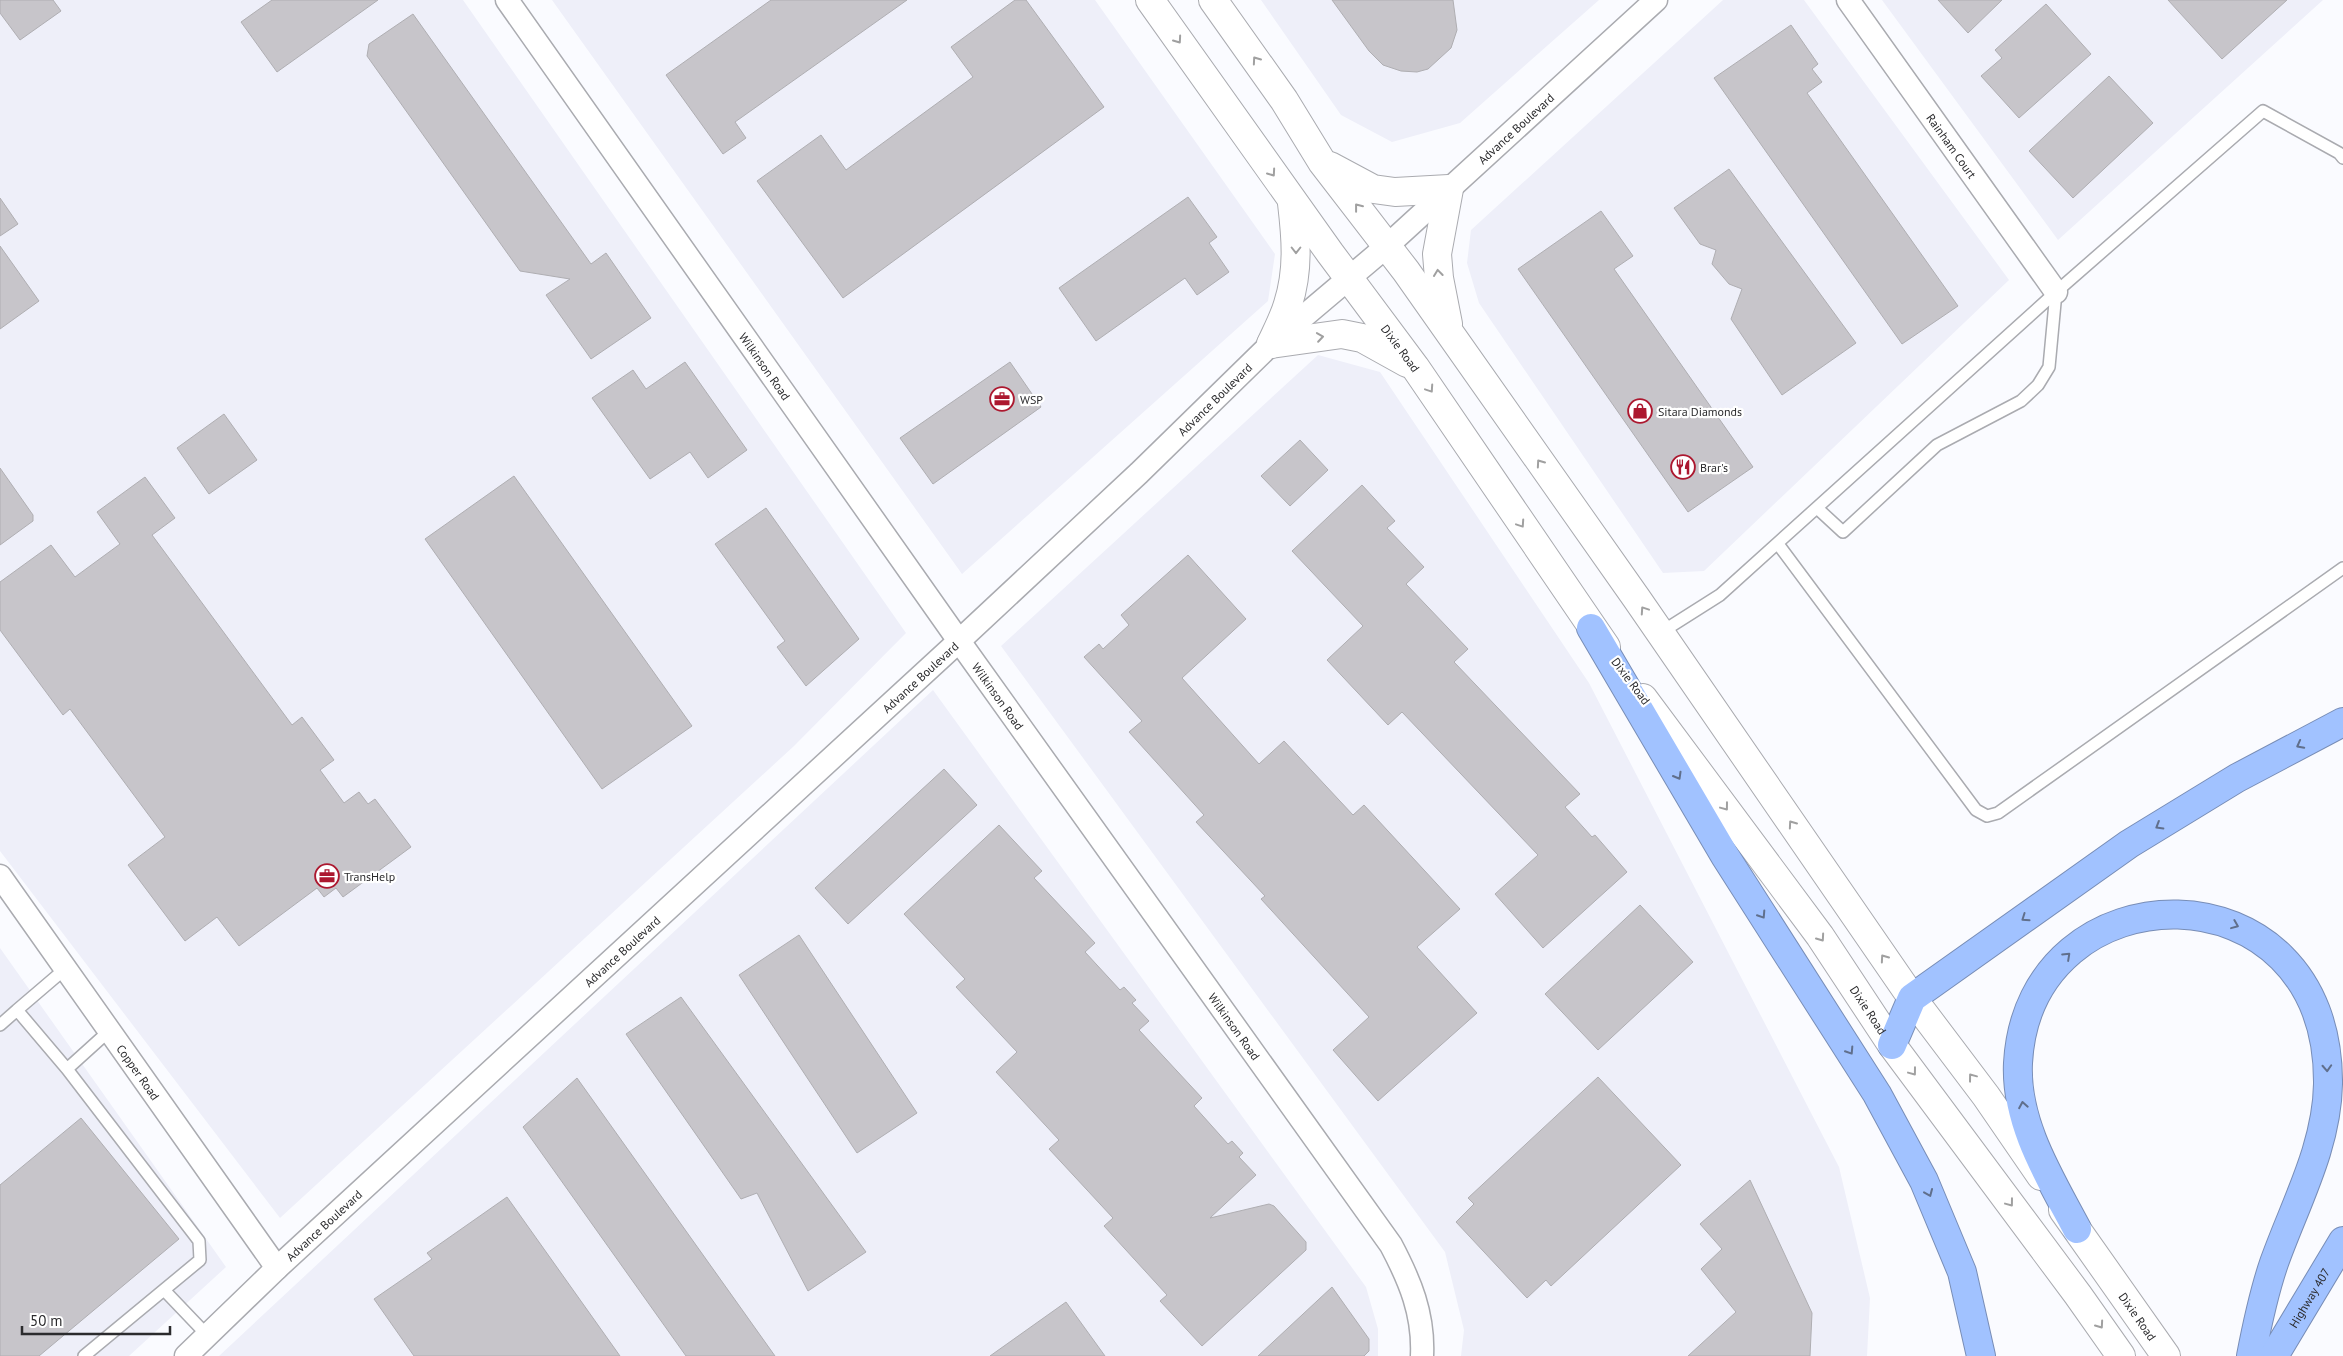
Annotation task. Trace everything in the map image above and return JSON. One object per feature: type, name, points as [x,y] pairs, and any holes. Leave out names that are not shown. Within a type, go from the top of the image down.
[{"type":"highway","points":[[1591,628],[1725,856],[1877,1094],[1919,1173],[1962,1272],[1981,1356]]},
{"type":"highway","points":[[1892,1045],[1912,998],[2129,844],[2237,778],[2343,722]]},
{"type":"highway","points":[[2077,1229],[2034,1147],[2023,1109],[2018,1064],[2025,1025],[2046,980],[2069,953],[2088,940],[2125,922],[2149,916],[2204,917],[2240,927],[2257,937],[2295,972],[2312,1000],[2323,1036],[2328,1085],[2318,1145],[2274,1264],[2251,1356]]},
{"type":"highway","name":"Highway 407","points":[[2274,1356],[2343,1241]]},
{"type":"main road","name":"Dixie Road","points":[[1150,0],[1292,201],[1415,367],[1591,628],[1820,936],[1892,1045],[2078,1295],[2121,1356]]},
{"type":"main road","name":"Dixie Road","points":[[1213,0],[1284,100],[1322,162],[1387,246],[1660,633],[1912,998],[1986,1096],[2098,1261],[2166,1356]]},
{"type":"main road","points":[[1322,162],[1373,188],[1395,192],[1449,189],[1436,254],[1451,338]]},
{"type":"main road","points":[[1271,344],[1288,304],[1295,275],[1297,249],[1292,201]]},
{"type":"main road","points":[[1271,344],[1342,334],[1362,338],[1415,367]]},
{"type":"street","name":"Wilkinson Road","points":[[507,0],[959,642],[1392,1245],[1411,1284],[1423,1339],[1422,1356]]},
{"type":"street","name":"Advance Boulevard","points":[[186,1356],[277,1268],[959,642],[1139,473],[1271,344],[1387,246],[1656,0]]},
{"type":"street","name":"Rainham Court","points":[[1848,0],[2056,292]]},
{"type":"street","name":"Copper Road","points":[[0,876],[277,1268]]},
{"type":"lane","points":[[1660,633],[1720,595],[2056,292],[2264,111],[2338,153],[2343,158]]},
{"type":"lane","points":[[1817,508],[1843,532],[1937,446],[2021,401],[2038,385],[2049,367],[2056,292]]},
{"type":"lane","points":[[1778,544],[1976,810],[1987,816],[1998,813],[2343,568]]},
{"type":"lane","points":[[0,1025],[65,969]]},
{"type":"lane","points":[[17,1010],[66,1069],[199,1241],[200,1260],[84,1356]]},
{"type":"lane","points":[[66,1069],[109,1032]]},
{"type":"lane","points":[[164,1290],[207,1335]]},
{"type":"shaded area","points":[[0,0],[463,0],[906,633],[794,746],[280,1218],[0,851]]},
{"type":"shaded area","points":[[552,0],[1095,0],[1275,254],[1268,301],[962,574]]},
{"type":"shaded area","points":[[1261,0],[1599,0],[1460,123],[1392,142],[1341,115]]},
{"type":"shaded area","points":[[1723,0],[1804,0],[2009,280],[1704,571],[1663,573],[1479,303],[1467,263],[1471,230]]},
{"type":"shaded area","points":[[1882,0],[2323,0],[2058,240]]},
{"type":"shaded area","points":[[1318,355],[1380,372],[1589,683],[1839,1167],[1870,1298],[1867,1356],[1461,1356],[1464,1330],[1445,1252],[1001,646]]},
{"type":"shaded area","points":[[933,690],[1366,1287],[1378,1329],[1378,1356],[219,1356]]},
{"type":"shaded area","points":[[0,948],[226,1267],[129,1356],[0,1356]]},
{"type":"building","points":[[0,0],[53,0],[61,11],[20,40],[0,13]]},
{"type":"building","points":[[272,0],[378,0],[277,72],[241,22]]},
{"type":"building","points":[[771,0],[907,0],[735,122],[746,138],[723,154],[666,75]]},
{"type":"building","points":[[1015,0],[1026,0],[1104,107],[843,298],[757,181],[821,135],[846,170],[973,77],[951,47]]},
{"type":"building","points":[[1332,0],[1453,0],[1457,30],[1451,48],[1428,69],[1417,72],[1401,71],[1383,65],[1369,51]]},
{"type":"building","points":[[1938,0],[2002,0],[1968,33]]},
{"type":"building","points":[[2168,0],[2287,0],[2222,59]]},
{"type":"building","points":[[2046,4],[2091,54],[2019,118],[1981,76],[2002,58],[1995,50]]},
{"type":"building","points":[[413,14],[591,264],[606,253],[651,318],[591,359],[546,295],[570,279],[520,271],[367,56],[369,44]]},
{"type":"building","points":[[1791,25],[1818,64],[1812,69],[1822,82],[1807,93],[1958,306],[1902,344],[1714,78]]},
{"type":"building","points":[[2109,76],[2153,123],[2073,198],[2029,151]]},
{"type":"building","points":[[1729,169],[1856,343],[1782,395],[1731,319],[1742,289],[1729,284],[1712,264],[1716,250],[1700,244],[1674,208]]},
{"type":"building","points":[[1188,197],[1217,237],[1209,243],[1229,272],[1197,295],[1185,278],[1096,341],[1059,288]]},
{"type":"building","points":[[0,198],[18,224],[0,236]]},
{"type":"building","points":[[1601,211],[1633,256],[1614,269],[1753,467],[1688,512],[1518,269]]},
{"type":"building","points":[[0,246],[39,301],[0,329]]},
{"type":"building","points":[[685,362],[747,450],[708,478],[690,452],[650,479],[592,398],[633,370],[646,389]]},
{"type":"building","points":[[1010,362],[1041,407],[933,484],[900,438]]},
{"type":"building","points":[[224,414],[257,460],[209,494],[177,448]]},
{"type":"building","points":[[1300,440],[1328,470],[1290,506],[1261,476]]},
{"type":"building","points":[[0,468],[33,515],[33,521],[0,545]]},
{"type":"building","points":[[514,476],[692,726],[602,789],[425,539]]},
{"type":"building","points":[[145,477],[175,518],[152,535],[292,725],[302,717],[334,760],[320,770],[344,803],[359,792],[368,804],[375,799],[411,847],[343,897],[336,888],[324,897],[317,888],[239,946],[217,917],[185,941],[128,865],[165,837],[70,709],[63,715],[0,630],[0,582],[51,545],[75,577],[120,544],[97,512]]},
{"type":"building","points":[[1362,485],[1395,521],[1387,528],[1424,567],[1406,584],[1468,649],[1454,662],[1580,794],[1565,807],[1592,837],[1595,835],[1627,872],[1543,948],[1495,894],[1538,855],[1402,712],[1388,725],[1327,660],[1363,626],[1292,551]]},
{"type":"building","points":[[766,508],[859,639],[806,686],[777,647],[785,641],[715,544]]},
{"type":"building","points":[[1188,555],[1246,619],[1182,678],[1259,764],[1284,741],[1353,815],[1364,805],[1460,909],[1417,947],[1477,1013],[1378,1101],[1333,1050],[1369,1017],[1261,899],[1265,896],[1196,822],[1204,815],[1129,732],[1142,721],[1084,657],[1099,644],[1103,649],[1129,625],[1121,615]]},
{"type":"building","points":[[944,769],[977,805],[848,924],[815,888]]},
{"type":"building","points":[[999,825],[1042,871],[1034,878],[1095,943],[1085,952],[1120,990],[1124,987],[1136,1000],[1132,1003],[1149,1021],[1139,1030],[1202,1098],[1194,1106],[1228,1144],[1232,1141],[1243,1153],[1239,1157],[1256,1175],[1210,1218],[1269,1204],[1274,1206],[1306,1242],[1306,1250],[1202,1346],[1160,1301],[1167,1295],[1104,1226],[1113,1218],[1049,1149],[1059,1140],[996,1072],[1017,1052],[956,987],[965,979],[904,914]]},
{"type":"building","points":[[1640,905],[1693,962],[1598,1050],[1545,994]]},
{"type":"building","points":[[799,935],[917,1113],[857,1153],[739,975]]},
{"type":"building","points":[[681,997],[866,1252],[808,1291],[757,1193],[741,1199],[626,1034]]},
{"type":"building","points":[[1598,1077],[1681,1165],[1551,1286],[1546,1280],[1527,1298],[1456,1222],[1474,1204],[1468,1198]]},
{"type":"building","points":[[577,1078],[775,1356],[686,1356],[523,1127]]},
{"type":"building","points":[[81,1118],[179,1239],[39,1356],[0,1356],[0,1185]]},
{"type":"building","points":[[1750,1180],[1812,1313],[1810,1356],[1688,1356],[1736,1312],[1701,1269],[1722,1249],[1700,1224]]},
{"type":"building","points":[[507,1197],[620,1356],[414,1356],[374,1299],[432,1259],[427,1253]]},
{"type":"building","points":[[1332,1287],[1369,1339],[1369,1351],[1364,1356],[1258,1356]]},
{"type":"building","points":[[1066,1302],[1105,1356],[990,1356]]},
{"type":"place","name":"WSP","points":[[1002,399]]},
{"type":"place","name":"Sitara Diamonds","points":[[1640,411]]},
{"type":"place","name":"Brar's","points":[[1683,467]]},
{"type":"place","name":"TransHelp","points":[[327,876]]}]
